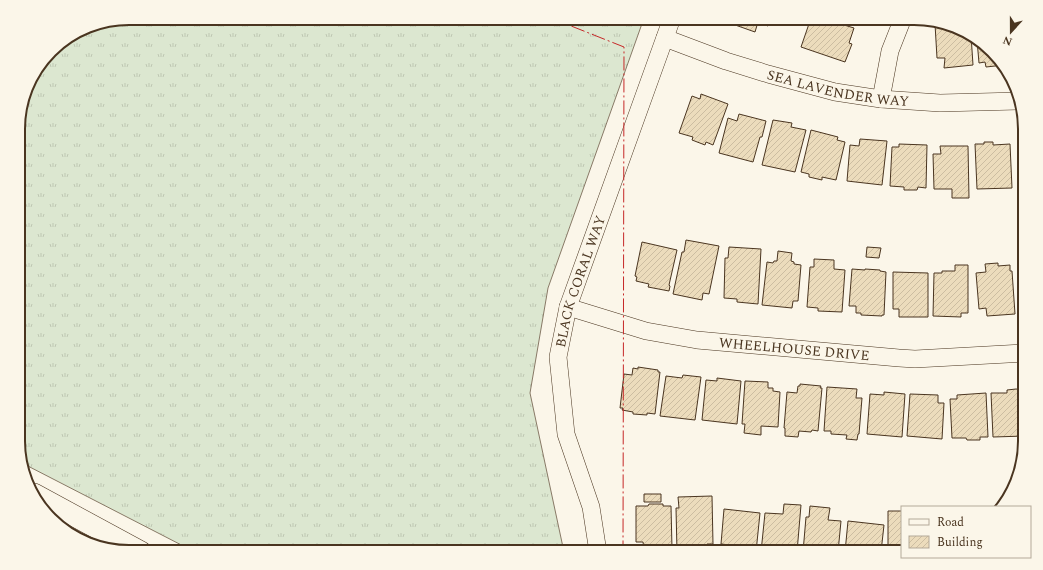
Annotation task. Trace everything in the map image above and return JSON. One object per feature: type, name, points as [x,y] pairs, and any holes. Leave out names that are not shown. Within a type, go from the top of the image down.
[{"type":"street","name":"BLACK CORAL WAY","points":[[597,545],[591,507],[566,434],[558,357],[568,307],[670,25]]},
{"type":"street","points":[[881,99],[890,51],[900,25]]},
{"type":"street","name":"SEA LAVENDER WAY","points":[[665,38],[726,61],[835,92],[881,99],[940,103],[1014,101]]},
{"type":"street","name":"WHEELHOUSE DRIVE","points":[[568,307],[646,331],[697,340],[915,359],[1018,353]]},
{"type":"street","points":[[43,499],[128,545]]},
{"type":"green space","points":[[122,25],[642,25],[548,288],[530,393],[563,545],[181,545],[29,466],[27,461],[25,441],[25,122],[33,89],[46,66],[55,55],[66,46],[89,33]]},
{"type":"building","points":[[735,25],[757,25],[755,32]]},
{"type":"building","points":[[809,25],[844,25],[854,28],[849,43],[852,44],[845,62],[801,47]]},
{"type":"building","points":[[935,28],[954,33],[972,42],[973,65],[944,68],[945,58],[937,58]]},
{"type":"building","points":[[978,46],[988,55],[997,66],[986,67],[985,62],[979,63]]},
{"type":"building","points":[[701,94],[728,104],[713,145],[706,142],[705,145],[692,140],[693,137],[679,133],[692,96],[700,99]]},
{"type":"building","points":[[739,114],[766,121],[753,162],[719,153],[728,118],[737,121]]},
{"type":"building","points":[[773,120],[792,123],[791,127],[806,130],[795,172],[762,165]]},
{"type":"building","points":[[811,130],[838,137],[837,140],[845,142],[836,180],[822,177],[822,180],[809,177],[809,174],[801,172]]},
{"type":"building","points":[[860,139],[887,141],[882,185],[847,181],[850,145],[859,146]]},
{"type":"building","points":[[984,142],[993,142],[993,145],[1010,144],[1012,188],[977,189],[975,144],[984,144]]},
{"type":"building","points":[[899,144],[927,145],[926,188],[918,187],[917,190],[904,190],[904,187],[890,186],[892,147],[899,147]]},
{"type":"building","points":[[940,146],[968,146],[969,198],[952,198],[952,189],[934,189],[933,154],[941,154]]},
{"type":"building","points":[[686,240],[719,246],[709,294],[703,293],[702,300],[673,294]]},
{"type":"building","points":[[642,242],[677,250],[669,291],[648,287],[649,284],[636,281],[637,277],[635,276]]},
{"type":"building","points":[[729,247],[761,249],[758,304],[737,302],[737,299],[724,298],[725,258],[728,258]]},
{"type":"building","points":[[867,247],[881,248],[879,258],[866,257]]},
{"type":"building","points":[[778,251],[792,253],[791,261],[794,262],[794,264],[801,265],[798,301],[793,301],[792,308],[762,305],[767,262],[773,263],[774,261],[777,261]]},
{"type":"building","points":[[814,259],[834,260],[834,269],[845,270],[842,312],[818,311],[818,308],[807,307],[810,267],[814,267]]},
{"type":"building","points":[[998,263],[998,266],[1010,265],[1010,271],[1012,271],[1015,314],[987,316],[986,308],[979,309],[976,273],[986,272],[985,264]]},
{"type":"building","points":[[955,265],[968,265],[968,313],[961,313],[961,317],[933,316],[934,273],[942,273],[942,271],[955,271]]},
{"type":"building","points":[[852,269],[880,270],[886,272],[884,315],[861,315],[861,313],[856,313],[856,306],[849,306]]},
{"type":"building","points":[[893,272],[928,273],[928,317],[899,317],[899,309],[893,309]]},
{"type":"building","points":[[638,367],[658,370],[658,372],[660,372],[655,414],[633,414],[633,412],[622,410],[623,408],[620,408],[624,374],[632,375],[633,368],[638,369]]},
{"type":"building","points":[[683,375],[701,377],[695,420],[660,416],[666,376],[682,378]]},
{"type":"building","points":[[717,378],[741,381],[737,424],[702,420],[706,380],[717,381]]},
{"type":"building","points":[[745,381],[768,382],[768,388],[773,388],[773,391],[780,392],[778,427],[761,426],[761,435],[744,433],[745,424],[742,424]]},
{"type":"building","points":[[800,384],[821,386],[820,388],[822,388],[818,431],[799,431],[798,437],[785,436],[784,428],[787,392],[797,393],[798,386],[800,386]]},
{"type":"building","points":[[827,387],[857,389],[856,398],[862,398],[859,434],[857,440],[846,439],[847,435],[831,434],[831,431],[824,431]]},
{"type":"building","points":[[1018,389],[1018,436],[993,437],[991,393],[1007,393],[1007,390]]},
{"type":"building","points":[[884,392],[905,394],[902,437],[867,434],[870,394],[884,395]]},
{"type":"building","points":[[986,393],[988,437],[980,437],[980,440],[952,438],[950,399],[957,399],[957,395]]},
{"type":"building","points":[[910,394],[938,395],[938,403],[944,403],[942,439],[907,436]]},
{"type":"building","points":[[644,494],[661,494],[661,502],[644,502]]},
{"type":"building","points":[[712,496],[713,544],[677,545],[676,508],[679,508],[678,497]]},
{"type":"building","points":[[649,504],[663,504],[663,506],[671,506],[672,545],[643,545],[643,542],[636,542],[636,506],[648,506]]},
{"type":"building","points":[[784,504],[801,505],[798,545],[762,545],[765,513],[783,514]]},
{"type":"building","points":[[810,506],[830,508],[828,520],[841,521],[839,545],[804,545],[806,517],[809,517]]},
{"type":"building","points":[[724,509],[760,513],[757,545],[721,544]]},
{"type":"building","points":[[888,511],[901,511],[901,545],[888,545]]},
{"type":"building","points":[[848,521],[884,525],[882,545],[846,545]]},
{"type":"power","points":[[569,25],[624,47],[623,545]]}]
